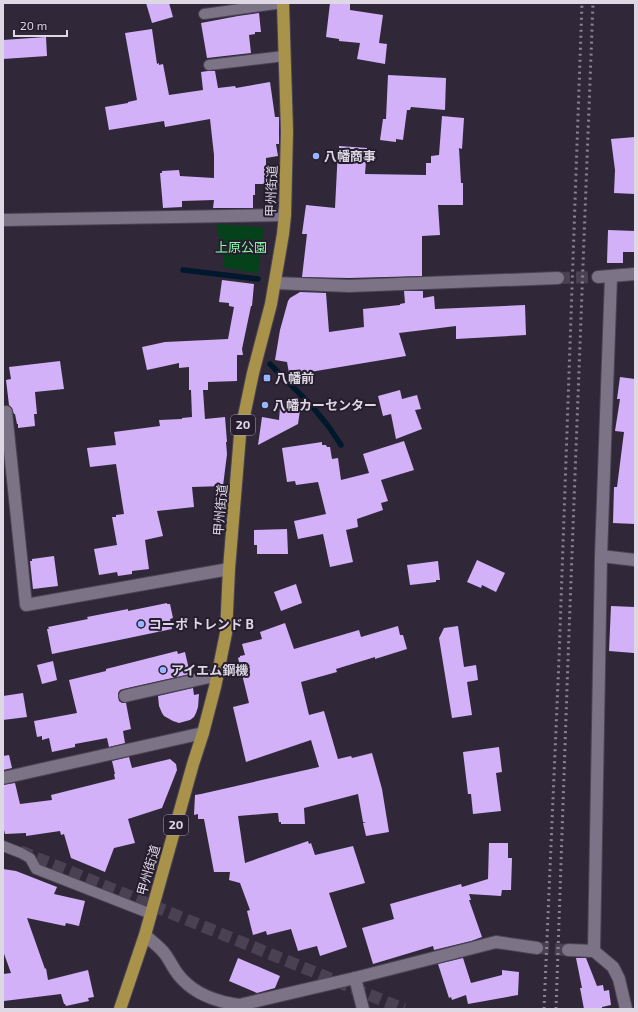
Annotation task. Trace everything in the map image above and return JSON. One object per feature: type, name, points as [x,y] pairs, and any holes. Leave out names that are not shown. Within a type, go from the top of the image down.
[{"type":"highway","name":"甲州街道","points":[[120,1009],[151,914],[203,732],[218,675],[226,633],[229,569],[240,435],[271,304],[285,215],[287,131],[282,3]]},
{"type":"street","points":[[3,220],[285,215]]},
{"type":"street","points":[[598,277],[635,274]]},
{"type":"street","points":[[594,951],[601,556],[611,276]]},
{"type":"street","points":[[275,283],[349,286],[558,278]]},
{"type":"street","points":[[6,412],[26,605],[229,569]]},
{"type":"street","points":[[601,556],[635,560]]},
{"type":"street","points":[[125,696],[218,675]]},
{"type":"street","points":[[3,778],[203,732]]},
{"type":"street","points":[[144,935],[164,953],[182,980],[193,989],[223,1002],[239,1005],[355,978],[496,942],[537,948]]},
{"type":"street","points":[[568,950],[594,951],[613,967],[619,979],[626,1009]]},
{"type":"street","points":[[355,978],[363,1009]]},
{"type":"lane","points":[[204,14],[282,3]]},
{"type":"lane","points":[[208,65],[284,56]]},
{"type":"lane","points":[[3,846],[30,858],[36,869],[151,914]]},
{"type":"green space","name":"上原公園","points":[[216,224],[264,227],[258,274],[223,267],[223,257]]},
{"type":"building","points":[[146,3],[169,3],[173,17],[152,23]]},
{"type":"building","points":[[330,3],[350,3],[350,10],[383,15],[379,43],[387,44],[385,64],[357,59],[360,43],[339,41],[339,39],[326,37]]},
{"type":"building","points":[[259,13],[261,32],[255,32],[255,34],[249,35],[251,53],[207,58],[201,23]]},
{"type":"building","points":[[152,29],[157,64],[163,64],[169,95],[203,90],[201,72],[208,71],[215,71],[218,88],[235,86],[236,88],[270,82],[275,117],[279,117],[279,144],[276,144],[278,156],[266,158],[266,184],[255,184],[253,208],[213,208],[214,200],[182,201],[182,207],[163,208],[160,173],[162,173],[162,171],[179,170],[180,176],[214,178],[214,155],[210,119],[165,127],[164,121],[109,130],[105,107],[137,100],[125,33]]},
{"type":"building","points":[[46,37],[47,56],[3,59],[3,40]]},
{"type":"building","points":[[388,75],[446,78],[445,110],[411,107],[410,110],[407,110],[403,140],[396,139],[396,142],[380,140],[383,119],[386,119]]},
{"type":"building","points":[[442,116],[464,118],[462,149],[459,148],[461,183],[463,183],[463,205],[438,205],[440,235],[422,236],[422,276],[349,278],[302,277],[307,234],[302,234],[306,205],[335,208],[339,146],[367,148],[365,174],[426,175],[426,163],[431,163],[431,156],[439,155]]},
{"type":"building","points":[[635,137],[635,194],[614,193],[615,170],[611,139]]},
{"type":"building","points":[[608,230],[635,231],[635,252],[623,252],[623,263],[607,263]]},
{"type":"building","points":[[222,280],[254,284],[252,306],[242,349],[243,355],[237,355],[237,381],[208,382],[208,390],[203,390],[205,419],[225,417],[227,454],[223,486],[192,487],[194,507],[157,511],[163,536],[145,540],[149,569],[132,571],[132,574],[118,576],[117,572],[99,575],[94,549],[117,545],[112,517],[124,514],[116,464],[90,467],[87,448],[116,445],[114,432],[160,426],[159,420],[192,417],[191,390],[189,390],[189,367],[179,368],[179,363],[147,370],[142,347],[165,342],[228,339],[234,307],[229,306],[229,303],[219,302]]},
{"type":"building","points":[[404,291],[423,291],[423,298],[434,296],[435,309],[525,305],[526,335],[456,339],[456,326],[399,333],[406,356],[292,375],[291,372],[289,373],[287,362],[275,360],[280,330],[288,301],[300,292],[326,293],[329,332],[364,327],[363,309],[400,305],[405,303]]},
{"type":"building","points":[[60,361],[64,389],[35,392],[37,414],[34,414],[35,426],[18,428],[15,414],[9,405],[6,380],[11,379],[9,367]]},
{"type":"building","points":[[620,377],[635,379],[635,524],[613,523],[614,487],[617,487],[624,432],[615,431],[620,399],[617,399]]},
{"type":"building","points":[[400,390],[402,399],[417,395],[421,409],[415,410],[422,429],[396,439],[391,414],[383,416],[378,396]]},
{"type":"building","points":[[280,407],[300,410],[298,424],[258,445],[262,417],[279,420]]},
{"type":"building","points":[[404,441],[414,470],[381,480],[388,501],[381,503],[383,510],[357,519],[358,527],[346,530],[353,562],[330,567],[323,534],[298,539],[294,521],[326,514],[318,482],[296,485],[295,481],[287,482],[282,448],[322,442],[322,445],[330,447],[332,459],[338,458],[341,480],[369,473],[363,454]]},
{"type":"building","points":[[287,529],[288,554],[257,554],[257,545],[254,545],[254,530]]},
{"type":"building","points":[[54,556],[58,586],[33,589],[30,561],[32,561],[32,559]]},
{"type":"building","points":[[477,560],[505,573],[496,592],[482,585],[481,588],[467,582]]},
{"type":"building","points":[[438,561],[440,580],[436,580],[436,582],[410,585],[407,565]]},
{"type":"building","points":[[296,584],[302,603],[281,611],[274,592]]},
{"type":"building","points":[[167,603],[170,604],[173,618],[170,619],[172,629],[52,654],[47,629],[49,629],[48,627],[88,619],[87,617]]},
{"type":"building","points":[[611,606],[635,607],[634,653],[609,651]]},
{"type":"building","points":[[285,623],[294,649],[359,630],[361,637],[398,626],[400,635],[403,635],[407,649],[336,669],[337,672],[301,682],[309,715],[324,711],[338,759],[351,756],[352,758],[372,753],[382,789],[389,832],[366,836],[363,823],[366,822],[363,822],[358,794],[304,808],[305,824],[281,824],[281,822],[279,822],[278,813],[238,816],[245,863],[308,841],[309,844],[311,843],[315,855],[353,846],[365,883],[329,893],[347,947],[320,956],[317,946],[298,951],[291,929],[267,935],[266,931],[253,935],[247,911],[250,910],[240,883],[229,880],[230,872],[214,872],[204,819],[198,819],[198,814],[194,815],[195,795],[319,767],[311,740],[246,762],[233,707],[249,703],[238,658],[245,655],[242,644],[262,639],[260,632]]},
{"type":"building","points":[[458,626],[464,667],[476,665],[478,680],[467,682],[472,715],[452,718],[439,638],[444,628]]},
{"type":"building","points":[[177,651],[178,654],[185,652],[190,674],[123,689],[118,693],[119,701],[126,703],[131,729],[123,731],[125,743],[109,747],[107,738],[75,744],[75,747],[52,752],[49,738],[42,740],[42,736],[37,737],[34,721],[77,713],[69,680]]},
{"type":"building","points":[[53,661],[57,680],[42,684],[37,665]]},
{"type":"building","points":[[193,688],[194,695],[199,694],[198,707],[194,717],[190,720],[179,723],[164,716],[159,706],[158,696]]},
{"type":"building","points":[[23,693],[27,717],[3,720],[3,696]]},
{"type":"building","points":[[499,747],[502,772],[496,773],[501,811],[473,814],[471,794],[468,794],[463,752]]},
{"type":"building","points":[[9,755],[12,768],[3,770],[3,756]]},
{"type":"building","points":[[129,757],[132,768],[170,759],[176,764],[177,770],[162,808],[128,819],[135,843],[114,848],[105,872],[71,858],[64,834],[61,835],[60,831],[26,836],[26,833],[5,834],[3,826],[3,785],[15,783],[20,804],[52,800],[51,795],[115,779],[112,761]]},
{"type":"building","points":[[489,843],[508,843],[508,858],[512,858],[511,890],[502,890],[501,896],[469,894],[471,900],[469,900],[482,937],[434,950],[433,946],[373,964],[362,928],[394,919],[390,904],[461,884],[462,887],[488,879]]},
{"type":"building","points":[[3,869],[16,871],[57,887],[54,894],[85,901],[79,926],[66,923],[65,926],[27,918],[45,969],[46,968],[48,980],[88,970],[94,997],[88,998],[89,1001],[66,1006],[61,994],[4,1001],[3,974],[11,973],[3,951]]},
{"type":"building","points":[[238,958],[280,976],[275,988],[257,993],[229,981]]},
{"type":"building","points":[[463,958],[471,983],[502,975],[502,970],[519,972],[518,995],[468,1004],[466,995],[452,1000],[451,997],[449,998],[438,964]]},
{"type":"building","points":[[576,958],[586,958],[597,986],[603,985],[604,991],[609,990],[611,1005],[602,1007],[602,1009],[584,1009],[580,988],[582,988]]},
{"type":"waterway","points":[[183,270],[258,279]]},
{"type":"waterway","points":[[270,364],[310,404],[329,427],[341,445]]},
{"type":"tunnel","points":[[558,278],[598,277]]},
{"type":"tunnel","points":[[20,851],[404,1009]]},
{"type":"tunnel","points":[[537,948],[568,950]]},
{"type":"railway","points":[[544,1009],[559,659],[582,3]]},
{"type":"railway","points":[[556,1009],[593,3]]},
{"type":"place","name":"八幡商事","points":[[316,156]]},
{"type":"place","name":"八幡前","points":[[267,378]]},
{"type":"place","name":"八幡カーセンター","points":[[265,405]]},
{"type":"place","name":"コーポ トレンド B","points":[[141,624]]},
{"type":"place","name":"アイエム鋼機","points":[[163,670]]}]
